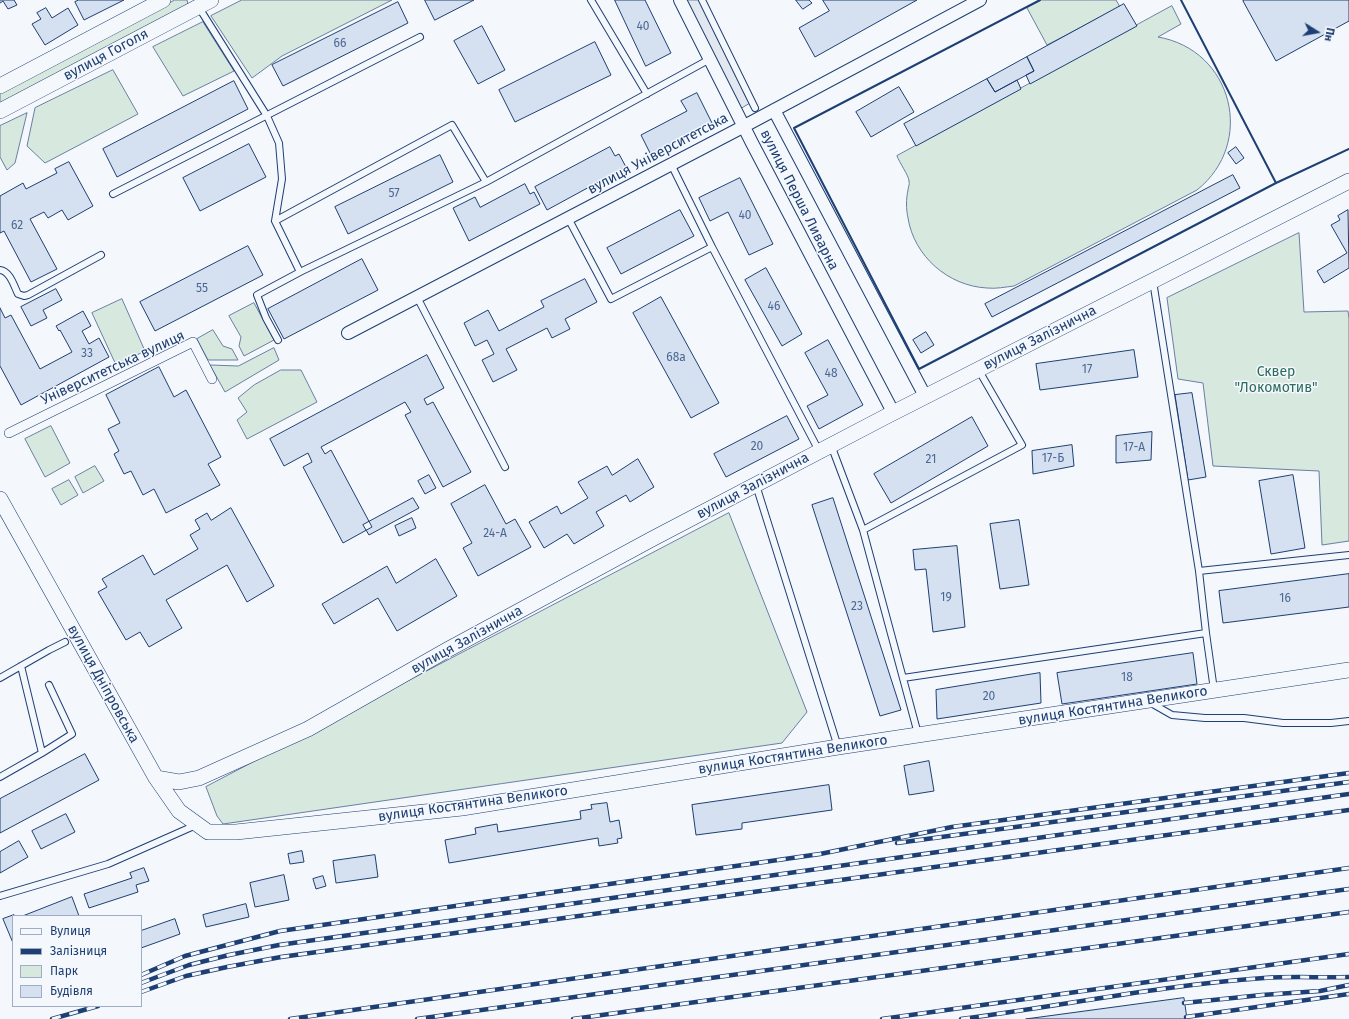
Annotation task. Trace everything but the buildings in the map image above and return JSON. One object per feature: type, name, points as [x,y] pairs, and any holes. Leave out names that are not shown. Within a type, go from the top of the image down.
[{"type":"street","name":"вулиця Гоголя","points":[[0,86],[164,0]]},
{"type":"street","name":"вулиця Перша Ливарна","points":[[680,0],[756,150],[893,412]]},
{"type":"street","name":"вулиця Університетська","points":[[348,332],[744,126],[980,0]]},
{"type":"street","name":"вулиця Гоголя","points":[[0,111],[201,2]]},
{"type":"street","name":"вулиця Перша Ливарна","points":[[774,110],[925,396]]},
{"type":"street","name":"вулиця Залізнична","points":[[156,778],[180,782],[199,778],[308,729],[447,650],[756,484],[893,412],[1349,181]]},
{"type":"street","name":"Університетська вулиця","points":[[9,433],[194,342],[212,379]]},
{"type":"street","name":"вулиця Дніпровська","points":[[0,499],[156,778],[179,811],[208,832],[236,832]]},
{"type":"street","name":"вулиця Костянтина Великого","points":[[236,832],[462,808],[838,747],[1349,670]]},
{"type":"lane","points":[[591,0],[646,94]]},
{"type":"lane","points":[[702,0],[755,108]]},
{"type":"lane","points":[[201,2],[267,116],[279,143],[282,179],[275,221],[300,272]]},
{"type":"lane","points":[[113,194],[420,37]]},
{"type":"lane","points":[[278,340],[266,318],[257,295],[300,272],[486,182],[710,59]]},
{"type":"lane","points":[[275,221],[452,125],[486,182]]},
{"type":"lane","points":[[671,164],[712,247],[825,448],[863,530],[919,736]]},
{"type":"lane","points":[[568,218],[611,300],[712,247]]},
{"type":"lane","points":[[0,270],[2,269],[7,272],[18,294],[24,296],[100,255]]},
{"type":"lane","points":[[1153,281],[1199,571],[1214,690]]},
{"type":"lane","points":[[417,297],[504,467]]},
{"type":"lane","points":[[863,530],[1022,445],[978,369]]},
{"type":"lane","points":[[756,484],[838,747]]},
{"type":"lane","points":[[1199,571],[1349,555]]},
{"type":"lane","points":[[903,678],[1206,633]]},
{"type":"lane","points":[[0,678],[65,642]]},
{"type":"lane","points":[[21,666],[42,753]]},
{"type":"lane","points":[[0,777],[72,734],[50,685]]},
{"type":"lane","points":[[1146,701],[1172,715],[1205,718],[1244,718],[1283,723],[1331,723],[1349,721]]},
{"type":"lane","points":[[0,896],[108,864],[197,824]]},
{"type":"green space","points":[[175,0],[187,0],[188,4],[0,105],[0,94]]},
{"type":"green space","points":[[242,0],[392,0],[282,56],[252,78],[211,16]]},
{"type":"green space","points":[[1042,0],[1116,0],[1120,7],[1047,45],[1027,8]]},
{"type":"green space","points":[[1172,6],[1181,24],[1158,37],[1184,45],[1204,60],[1219,79],[1228,101],[1230,124],[1226,148],[1215,170],[1197,190],[1014,286],[987,288],[973,286],[959,282],[946,275],[935,266],[917,245],[912,232],[907,208],[909,179],[897,156]]},
{"type":"green space","points":[[203,22],[234,71],[183,96],[153,47]]},
{"type":"green space","points":[[113,70],[138,114],[45,163],[27,146],[35,108]]},
{"type":"green space","points":[[27,113],[15,163],[7,170],[0,157],[0,126]]},
{"type":"green space","name":"Сквер \"Локомотив\"","points":[[1299,233],[1304,312],[1348,311],[1349,319],[1349,541],[1322,545],[1319,471],[1213,466],[1203,383],[1178,379],[1167,298]]},
{"type":"green space","points":[[122,299],[145,351],[116,365],[92,313]]},
{"type":"green space","points":[[254,303],[274,340],[244,356],[239,346],[241,337],[229,316]]},
{"type":"green space","points":[[213,330],[223,346],[232,349],[238,360],[208,360],[197,339]]},
{"type":"green space","points":[[274,348],[279,360],[225,392],[210,365],[238,366]]},
{"type":"green space","points":[[281,370],[301,370],[317,402],[247,439],[237,420],[247,412],[238,398],[254,385]]},
{"type":"green space","points":[[51,426],[70,463],[45,477],[25,439]]},
{"type":"green space","points":[[95,466],[104,481],[83,493],[75,477]]},
{"type":"green space","points":[[69,480],[78,495],[61,505],[52,489]]},
{"type":"green space","points":[[729,513],[807,712],[782,743],[223,824],[217,816],[206,787]]},
{"type":"shaded area","points":[[685,0],[699,0],[750,103],[740,109]]},
{"type":"railway","points":[[142,975],[185,956],[280,931],[820,854],[952,827],[1349,773]]},
{"type":"railway","points":[[897,843],[1349,782]]},
{"type":"railway","points":[[142,983],[189,965],[279,945],[1349,794]]},
{"type":"railway","points":[[142,992],[186,976],[281,957],[1349,810]]},
{"type":"railway","points":[[290,1019],[1349,868]]},
{"type":"railway","points":[[417,1019],[1349,889]]},
{"type":"railway","points":[[573,1019],[1349,912]]},
{"type":"railway","points":[[882,1019],[1349,954]]},
{"type":"railway","points":[[961,1019],[1226,981],[1275,977],[1349,977]]},
{"type":"railway","points":[[1184,1003],[1320,991],[1349,985]]},
{"type":"railway","points":[[1186,1017],[1349,994]]},
{"type":"railway","points":[[52,1019],[94,1007]]},
{"type":"wall","points":[[1040,0],[794,128],[919,369],[1276,183],[1349,149]]},
{"type":"wall","points":[[1181,0],[1276,183]]}]
